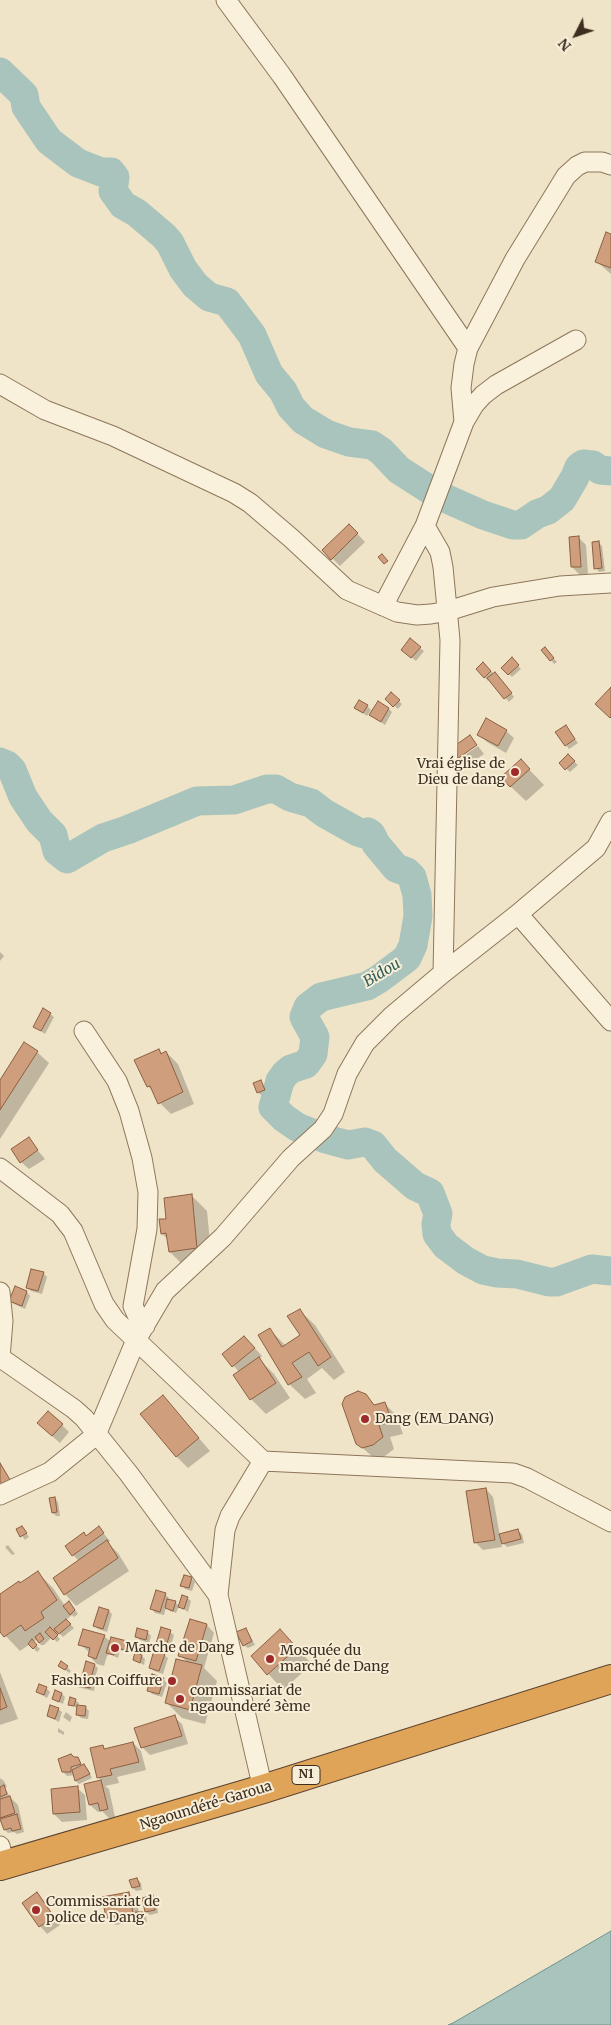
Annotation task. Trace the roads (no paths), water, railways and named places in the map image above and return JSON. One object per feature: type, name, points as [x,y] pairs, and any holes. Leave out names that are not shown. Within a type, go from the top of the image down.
[{"type":"highway","name":"Ngaoundéré-Garoua","points":[[2,1859],[263,1789],[611,1679]]},
{"type":"street","points":[[226,0],[282,76],[468,348]]},
{"type":"street","points":[[464,422],[461,388],[468,348],[515,259],[566,176],[577,166],[585,162],[602,162],[611,165]]},
{"type":"street","points":[[383,606],[425,526],[464,422],[478,400],[496,385],[576,340]]},
{"type":"street","points":[[0,384],[45,410],[113,436],[234,493],[250,503],[291,538],[347,590],[397,612],[417,615],[448,612],[493,597],[560,586],[611,583]]},
{"type":"street","points":[[425,526],[440,552],[450,640],[443,973]]},
{"type":"street","points":[[0,1495],[50,1472],[96,1435],[140,1333],[165,1291],[218,1242],[290,1158],[324,1129],[333,1114],[347,1074],[365,1043],[392,1016],[596,848],[611,821]]},
{"type":"street","points":[[518,914],[611,1021]]},
{"type":"street","points":[[84,1031],[118,1081],[129,1111],[142,1158],[148,1192],[146,1229],[134,1306],[138,1317],[140,1333]]},
{"type":"street","points":[[0,1168],[60,1214],[73,1231],[104,1304],[115,1320],[140,1333],[263,1460],[513,1473],[527,1478],[611,1522]]},
{"type":"street","points":[[0,1292],[3,1321],[0,1358],[74,1409],[129,1474],[218,1595]]},
{"type":"street","points":[[263,1460],[230,1516],[225,1530],[218,1595],[263,1789]]},
{"type":"water","points":[[611,1931],[611,2025],[448,2025],[453,2023]]},
{"type":"waterway","points":[[0,72],[24,95],[26,107],[49,141],[78,163],[101,172],[111,172],[115,177],[113,191],[123,205],[137,213],[164,236],[170,243],[183,269],[195,285],[209,297],[227,302],[252,335],[269,374],[283,391],[291,407],[303,420],[326,434],[349,442],[372,445],[381,451],[399,470],[438,495],[483,515],[513,525],[521,525],[537,514],[548,510],[562,499],[579,467],[583,464],[593,465],[600,470],[611,471]]},
{"type":"waterway","name":"Bidou","points":[[0,762],[12,770],[23,797],[39,821],[53,835],[57,851],[67,859],[103,838],[197,801],[234,800],[267,789],[276,789],[290,797],[311,803],[324,813],[358,832],[364,834],[368,832],[371,834],[376,844],[396,868],[407,872],[412,877],[417,895],[418,916],[413,945],[407,958],[379,979],[367,986],[321,997],[308,1007],[304,1017],[315,1037],[313,1054],[306,1064],[291,1069],[285,1074],[280,1081],[273,1107],[297,1127],[326,1139],[348,1145],[365,1142],[373,1145],[385,1160],[415,1186],[430,1193],[438,1214],[437,1234],[446,1246],[466,1261],[483,1270],[517,1274],[549,1282],[556,1282],[592,1269],[611,1271]]},
{"type":"place","name":"Vrai église de Dieu de dang","points":[[515,772]]},
{"type":"place","name":"Dang (EM_DANG)","points":[[365,1419]]},
{"type":"place","name":"Marche de Dang","points":[[115,1648]]},
{"type":"place","name":"Mosquée du marché de Dang","points":[[270,1659]]},
{"type":"place","name":"Fashion Coiffure","points":[[172,1681]]},
{"type":"place","name":"commissariat de ngaounderé 3ème","points":[[180,1699]]},
{"type":"place","name":"Commissariat de police de Dang","points":[[36,1910]]}]
